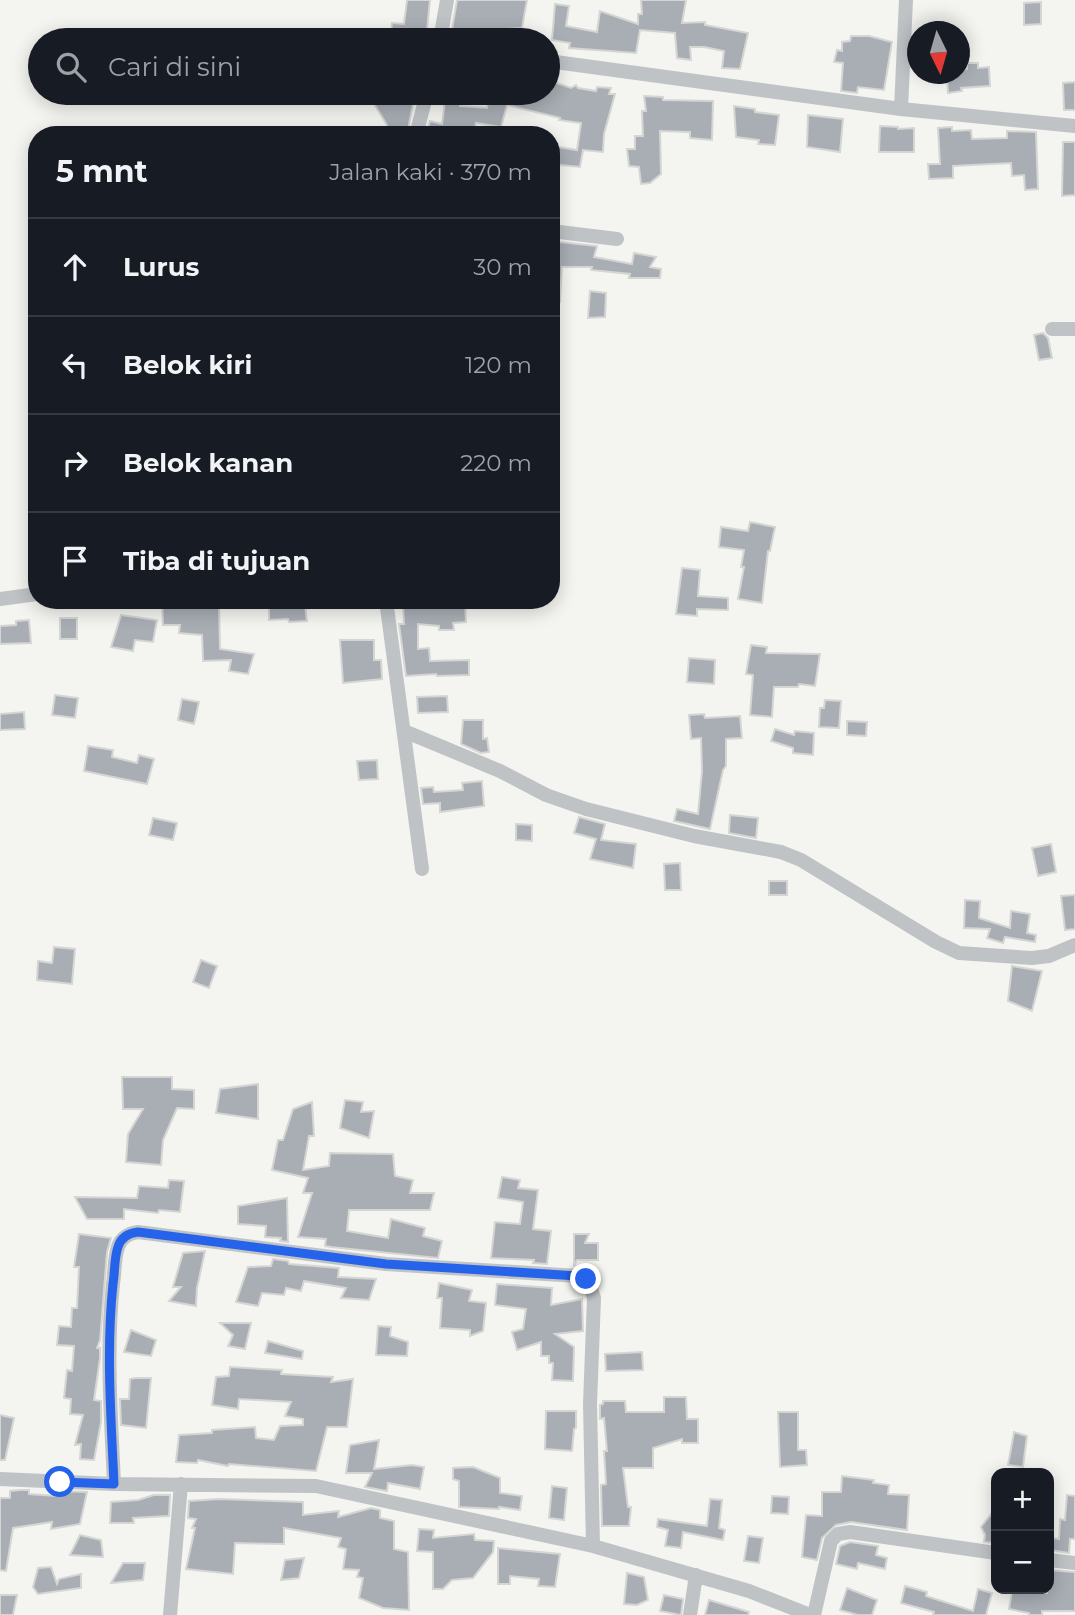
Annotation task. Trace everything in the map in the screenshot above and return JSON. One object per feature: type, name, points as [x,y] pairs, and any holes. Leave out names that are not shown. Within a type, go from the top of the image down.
[{"type":"street","points":[[444,28],[447,0]]},
{"type":"street","points":[[901,109],[906,0]]},
{"type":"street","points":[[560,63],[901,109],[1075,126]]},
{"type":"street","points":[[418,126],[424,105]]},
{"type":"street","points":[[560,232],[617,239]]},
{"type":"street","points":[[1052,329],[1075,329]]},
{"type":"street","points":[[0,599],[28,595]]},
{"type":"street","points":[[387,609],[422,869]]},
{"type":"street","points":[[404,731],[500,771],[545,794],[586,809],[694,836],[781,852],[801,860],[949,950],[1032,958],[1049,956],[1075,945]]},
{"type":"street","points":[[114,1484],[109,1355],[111,1300],[117,1247],[124,1237],[131,1233],[386,1264],[578,1276],[590,1285],[594,1298],[590,1404],[593,1546]]},
{"type":"street","points":[[0,1479],[114,1484],[316,1486],[593,1546],[749,1591],[812,1615],[831,1541],[838,1534],[850,1532],[991,1552]]},
{"type":"street","points":[[170,1615],[181,1484]]},
{"type":"street","points":[[1054,1561],[1075,1563]]},
{"type":"street","points":[[690,1615],[696,1575]]},
{"type":"building","points":[[407,0],[430,0],[427,28],[391,28],[392,23],[404,24]]},
{"type":"building","points":[[457,0],[527,0],[522,28],[452,28]]},
{"type":"building","points":[[641,0],[686,0],[682,23],[705,22],[705,25],[748,33],[740,69],[722,68],[724,51],[704,47],[690,47],[691,60],[677,58],[675,33],[640,30],[636,53],[569,48],[570,43],[560,41],[560,28],[553,28],[555,4],[569,6],[566,26],[597,32],[600,11],[638,24],[638,14],[642,14]]},
{"type":"building","points":[[1041,2],[1041,24],[1024,25],[1024,3]]},
{"type":"building","points":[[851,36],[869,36],[892,42],[884,90],[858,87],[857,93],[841,91],[843,63],[834,62],[837,50],[842,51],[842,42],[850,41]]},
{"type":"building","points":[[970,63],[978,63],[978,68],[989,67],[990,86],[961,88],[962,91],[948,93],[948,84],[970,84]]},
{"type":"building","points":[[1075,82],[1075,110],[1064,110],[1063,83]]},
{"type":"building","points":[[560,84],[571,88],[576,85],[578,88],[596,91],[597,87],[611,88],[609,94],[615,94],[604,134],[603,152],[583,150],[580,167],[560,165],[560,147],[577,150],[581,123],[559,120],[560,118],[507,105],[560,105]]},
{"type":"building","points":[[644,96],[663,97],[663,100],[713,101],[712,140],[690,138],[690,132],[660,131],[661,174],[650,183],[641,184],[639,167],[629,166],[627,149],[635,149],[635,136],[643,136],[642,111],[646,111]]},
{"type":"building","points":[[375,105],[413,105],[409,126],[387,125]]},
{"type":"building","points":[[444,105],[487,108],[487,105],[507,105],[501,126],[476,123],[475,126],[429,126],[430,121],[442,124]]},
{"type":"building","points":[[734,106],[779,115],[775,145],[758,144],[759,140],[736,137]]},
{"type":"building","points":[[808,115],[843,119],[840,152],[807,147]]},
{"type":"building","points":[[880,126],[914,128],[914,152],[879,152]]},
{"type":"building","points":[[952,127],[952,131],[971,130],[972,139],[1007,138],[1007,131],[1036,132],[1038,189],[1025,190],[1024,175],[1012,176],[1011,163],[953,166],[953,178],[929,179],[928,164],[940,164],[938,128]]},
{"type":"building","points":[[1063,142],[1075,142],[1075,195],[1062,196]]},
{"type":"building","points":[[560,242],[597,246],[594,257],[632,264],[634,253],[656,257],[650,267],[661,269],[660,278],[629,278],[630,274],[591,270],[592,267],[562,267],[560,302]]},
{"type":"building","points":[[590,291],[606,293],[605,317],[588,318]]},
{"type":"building","points":[[1043,333],[1048,338],[1052,358],[1039,360],[1034,335]]},
{"type":"building","points":[[750,522],[775,527],[768,551],[762,603],[738,599],[744,550],[719,547],[721,527],[748,531]]},
{"type":"building","points":[[682,568],[700,570],[698,596],[728,598],[728,610],[697,609],[697,616],[676,614]]},
{"type":"building","points":[[162,609],[219,609],[220,649],[254,654],[248,674],[229,671],[231,660],[203,661],[202,635],[179,633],[180,625],[163,625]]},
{"type":"building","points":[[269,609],[305,609],[307,621],[269,620]]},
{"type":"building","points":[[403,609],[465,609],[466,622],[453,623],[454,630],[439,630],[439,626],[418,624],[418,649],[429,648],[430,661],[469,660],[469,675],[406,676],[399,624],[404,624]]},
{"type":"building","points":[[121,615],[157,620],[153,642],[135,640],[133,651],[111,647]]},
{"type":"building","points":[[60,618],[77,618],[77,639],[60,639]]},
{"type":"building","points":[[29,620],[31,643],[0,644],[0,626],[16,625],[16,621]]},
{"type":"building","points":[[340,640],[374,640],[374,660],[381,660],[382,679],[343,683]]},
{"type":"building","points":[[751,645],[767,647],[766,653],[820,654],[815,686],[799,684],[798,687],[774,687],[772,717],[750,715],[753,675],[746,674]]},
{"type":"building","points":[[689,658],[715,660],[714,684],[687,682]]},
{"type":"building","points":[[55,695],[78,698],[75,718],[52,715]]},
{"type":"building","points":[[447,696],[448,712],[418,713],[417,697]]},
{"type":"building","points":[[182,699],[199,702],[194,724],[178,720]]},
{"type":"building","points":[[825,700],[841,701],[839,728],[819,727],[820,708],[824,708]]},
{"type":"building","points":[[24,712],[25,729],[0,730],[0,714]]},
{"type":"building","points":[[704,714],[705,718],[740,716],[742,738],[726,739],[726,766],[710,829],[674,821],[677,809],[698,814],[702,771],[701,738],[691,739],[689,715]]},
{"type":"building","points":[[463,720],[483,720],[483,739],[487,738],[489,752],[481,753],[461,744]]},
{"type":"building","points":[[847,721],[867,722],[866,736],[847,735]]},
{"type":"building","points":[[775,729],[794,735],[795,731],[814,733],[813,755],[793,753],[793,748],[771,741]]},
{"type":"building","points":[[88,746],[113,750],[112,757],[137,763],[139,755],[154,759],[147,784],[84,771]]},
{"type":"building","points":[[377,760],[378,779],[359,780],[357,761]]},
{"type":"building","points":[[482,781],[484,806],[440,812],[440,803],[423,804],[421,788],[433,787],[434,792],[463,790],[462,783]]},
{"type":"building","points":[[730,815],[758,818],[756,838],[729,833]]},
{"type":"building","points":[[579,817],[605,824],[601,840],[636,844],[633,868],[590,859],[596,839],[574,833]]},
{"type":"building","points":[[153,818],[177,823],[173,840],[149,835]]},
{"type":"building","points":[[516,824],[532,825],[532,841],[516,840]]},
{"type":"building","points":[[1051,844],[1056,872],[1038,876],[1032,848]]},
{"type":"building","points":[[680,863],[681,890],[665,890],[664,864]]},
{"type":"building","points":[[769,881],[787,881],[787,895],[769,895]]},
{"type":"building","points":[[1075,895],[1075,929],[1065,930],[1061,896]]},
{"type":"building","points":[[965,900],[980,901],[979,918],[1010,928],[1011,911],[1030,914],[1027,933],[1036,935],[1035,942],[1005,937],[1003,943],[987,938],[990,929],[964,928]]},
{"type":"building","points":[[54,947],[75,949],[72,984],[37,980],[38,961],[52,963]]},
{"type":"building","points":[[201,960],[217,966],[209,988],[193,982]]},
{"type":"building","points":[[1012,966],[1042,971],[1032,1011],[1008,1001]]},
{"type":"building","points":[[122,1077],[172,1077],[172,1089],[194,1090],[194,1109],[177,1108],[163,1140],[161,1165],[126,1162],[128,1134],[143,1109],[123,1109]]},
{"type":"building","points":[[258,1084],[258,1119],[216,1113],[220,1089]]},
{"type":"building","points":[[345,1100],[363,1102],[361,1112],[374,1111],[369,1138],[340,1128]]},
{"type":"building","points":[[312,1102],[314,1136],[309,1136],[303,1170],[329,1166],[330,1153],[393,1154],[395,1176],[413,1180],[410,1193],[434,1193],[430,1210],[349,1210],[347,1231],[388,1238],[391,1219],[425,1228],[423,1236],[442,1241],[438,1258],[331,1247],[325,1246],[326,1239],[298,1237],[312,1193],[303,1193],[308,1178],[272,1170],[278,1140],[283,1140],[293,1109]]},
{"type":"building","points":[[502,1177],[520,1180],[518,1188],[538,1190],[533,1229],[551,1231],[547,1264],[533,1263],[534,1260],[491,1258],[495,1222],[520,1224],[523,1202],[498,1198]]},
{"type":"building","points":[[169,1180],[184,1181],[180,1212],[159,1210],[158,1213],[124,1209],[124,1219],[87,1219],[75,1197],[137,1198],[139,1186],[168,1188]]},
{"type":"building","points":[[287,1198],[288,1242],[280,1241],[281,1238],[265,1237],[266,1226],[238,1224],[238,1206]]},
{"type":"building","points":[[79,1234],[111,1238],[107,1252],[100,1340],[97,1348],[100,1348],[100,1358],[94,1400],[101,1401],[101,1422],[94,1460],[80,1459],[81,1444],[75,1445],[83,1415],[70,1414],[71,1399],[64,1398],[67,1370],[72,1371],[74,1346],[57,1345],[59,1326],[71,1327],[72,1308],[77,1308],[79,1267],[74,1267]]},
{"type":"building","points":[[574,1234],[589,1234],[585,1243],[598,1243],[598,1260],[577,1260],[574,1266]]},
{"type":"building","points":[[205,1251],[196,1306],[169,1301],[181,1287],[173,1287],[183,1253]]},
{"type":"building","points":[[273,1259],[288,1261],[289,1264],[339,1268],[338,1277],[376,1279],[369,1300],[341,1298],[346,1288],[304,1281],[301,1291],[286,1288],[284,1295],[262,1293],[258,1306],[236,1302],[248,1267],[271,1266]]},
{"type":"building","points":[[439,1283],[472,1290],[469,1301],[486,1303],[483,1331],[470,1336],[470,1330],[440,1328],[442,1298],[437,1298]]},
{"type":"building","points":[[497,1284],[552,1288],[551,1305],[582,1299],[583,1331],[555,1334],[574,1347],[573,1381],[552,1380],[553,1363],[549,1363],[549,1356],[541,1356],[541,1342],[517,1350],[512,1332],[523,1329],[526,1309],[495,1305]]},
{"type":"building","points":[[220,1323],[251,1323],[245,1349],[228,1346],[233,1335]]},
{"type":"building","points":[[378,1326],[391,1327],[390,1336],[408,1342],[407,1356],[376,1355]]},
{"type":"building","points":[[131,1330],[156,1340],[151,1356],[124,1352]]},
{"type":"building","points":[[268,1341],[303,1351],[302,1359],[265,1353]]},
{"type":"building","points":[[642,1352],[643,1370],[606,1371],[605,1354]]},
{"type":"building","points":[[230,1367],[333,1377],[331,1382],[353,1379],[347,1427],[327,1427],[316,1471],[228,1466],[198,1460],[197,1463],[176,1462],[179,1435],[255,1427],[256,1438],[274,1440],[280,1426],[303,1425],[303,1419],[285,1416],[291,1402],[239,1399],[238,1409],[212,1405],[216,1377],[229,1376]]},
{"type":"building","points":[[151,1378],[146,1428],[121,1425],[120,1399],[129,1399],[130,1379]]},
{"type":"building","points":[[664,1397],[686,1397],[687,1419],[698,1419],[698,1443],[682,1443],[682,1439],[653,1448],[653,1468],[623,1468],[628,1507],[631,1507],[629,1526],[602,1526],[601,1485],[606,1484],[604,1451],[607,1451],[604,1418],[600,1419],[600,1405],[603,1401],[625,1401],[626,1412],[664,1412]]},
{"type":"building","points":[[546,1411],[576,1411],[572,1451],[545,1449]]},
{"type":"building","points":[[778,1412],[798,1412],[798,1450],[806,1450],[807,1465],[780,1467]]},
{"type":"building","points":[[0,1415],[14,1418],[5,1460],[0,1460]]},
{"type":"building","points":[[1014,1432],[1027,1436],[1023,1467],[1008,1465]]},
{"type":"building","points":[[379,1440],[374,1469],[412,1465],[424,1467],[420,1489],[388,1483],[387,1491],[365,1487],[372,1473],[346,1473],[350,1445]]},
{"type":"building","points":[[473,1467],[500,1478],[500,1493],[522,1496],[520,1510],[459,1507],[459,1481],[453,1479],[453,1468]]},
{"type":"building","points":[[842,1476],[874,1480],[873,1483],[889,1485],[888,1494],[909,1495],[907,1530],[851,1522],[836,1525],[822,1538],[817,1560],[802,1557],[806,1515],[822,1516],[822,1492],[841,1492]]},
{"type":"building","points":[[552,1486],[567,1488],[564,1520],[549,1518]]},
{"type":"building","points":[[29,1490],[29,1494],[56,1496],[57,1491],[87,1492],[80,1524],[51,1529],[52,1522],[13,1528],[6,1571],[0,1570],[0,1498],[10,1498],[10,1491]]},
{"type":"building","points":[[154,1495],[170,1495],[169,1516],[133,1518],[134,1523],[110,1523],[111,1502],[138,1500]]},
{"type":"building","points":[[1067,1495],[1075,1496],[1075,1539],[1070,1539],[1069,1553],[1054,1551],[1054,1538],[1059,1539],[1060,1519],[1065,1520]]},
{"type":"building","points":[[772,1496],[789,1497],[788,1514],[771,1513]]},
{"type":"building","points":[[219,1499],[303,1502],[303,1515],[339,1511],[338,1517],[371,1508],[380,1510],[380,1518],[394,1521],[394,1549],[408,1552],[409,1610],[383,1608],[359,1598],[363,1578],[357,1577],[359,1570],[343,1569],[346,1549],[338,1547],[341,1538],[284,1528],[284,1544],[235,1543],[233,1574],[186,1569],[195,1528],[192,1528],[196,1519],[188,1518],[189,1501]]},
{"type":"building","points":[[710,1499],[722,1500],[719,1528],[725,1530],[723,1540],[683,1532],[681,1548],[665,1546],[668,1530],[657,1527],[658,1519],[707,1526]]},
{"type":"building","points":[[991,1514],[991,1543],[984,1542],[985,1535],[981,1527]]},
{"type":"building","points":[[419,1529],[434,1530],[433,1538],[474,1534],[475,1540],[494,1541],[493,1552],[473,1578],[452,1580],[443,1589],[433,1589],[433,1552],[417,1551]]},
{"type":"building","points":[[80,1535],[101,1540],[103,1557],[70,1555]]},
{"type":"building","points":[[748,1536],[763,1538],[759,1563],[744,1561]]},
{"type":"building","points":[[850,1542],[878,1546],[876,1555],[887,1558],[885,1569],[858,1563],[857,1569],[836,1564],[840,1546]]},
{"type":"building","points":[[498,1548],[560,1554],[555,1587],[538,1586],[539,1579],[510,1576],[510,1584],[498,1584]]},
{"type":"building","points":[[304,1558],[299,1578],[281,1580],[285,1560]]},
{"type":"building","points":[[123,1563],[145,1563],[143,1580],[111,1583]]},
{"type":"building","points":[[51,1567],[57,1584],[59,1579],[81,1574],[81,1588],[38,1594],[33,1587],[38,1568]]},
{"type":"building","points":[[1054,1570],[1075,1572],[1075,1611],[1042,1611],[1042,1615],[1029,1615],[1009,1609],[1012,1594],[1054,1594]]},
{"type":"building","points":[[627,1573],[644,1577],[648,1600],[637,1605],[624,1604]]},
{"type":"building","points":[[905,1586],[927,1592],[926,1596],[973,1611],[978,1589],[992,1594],[986,1615],[933,1615],[934,1612],[901,1603]]},
{"type":"building","points":[[847,1588],[877,1600],[872,1615],[858,1615],[840,1610]]},
{"type":"building","points":[[0,1595],[17,1595],[13,1615],[0,1615]]},
{"type":"building","points":[[664,1595],[683,1599],[681,1615],[660,1611]]},
{"type":"building","points":[[709,1600],[749,1612],[748,1615],[705,1615]]},
{"type":"route","points":[[60,1482],[114,1484],[109,1355],[111,1300],[117,1247],[124,1237],[131,1233],[386,1264],[578,1276],[586,1279]]}]
